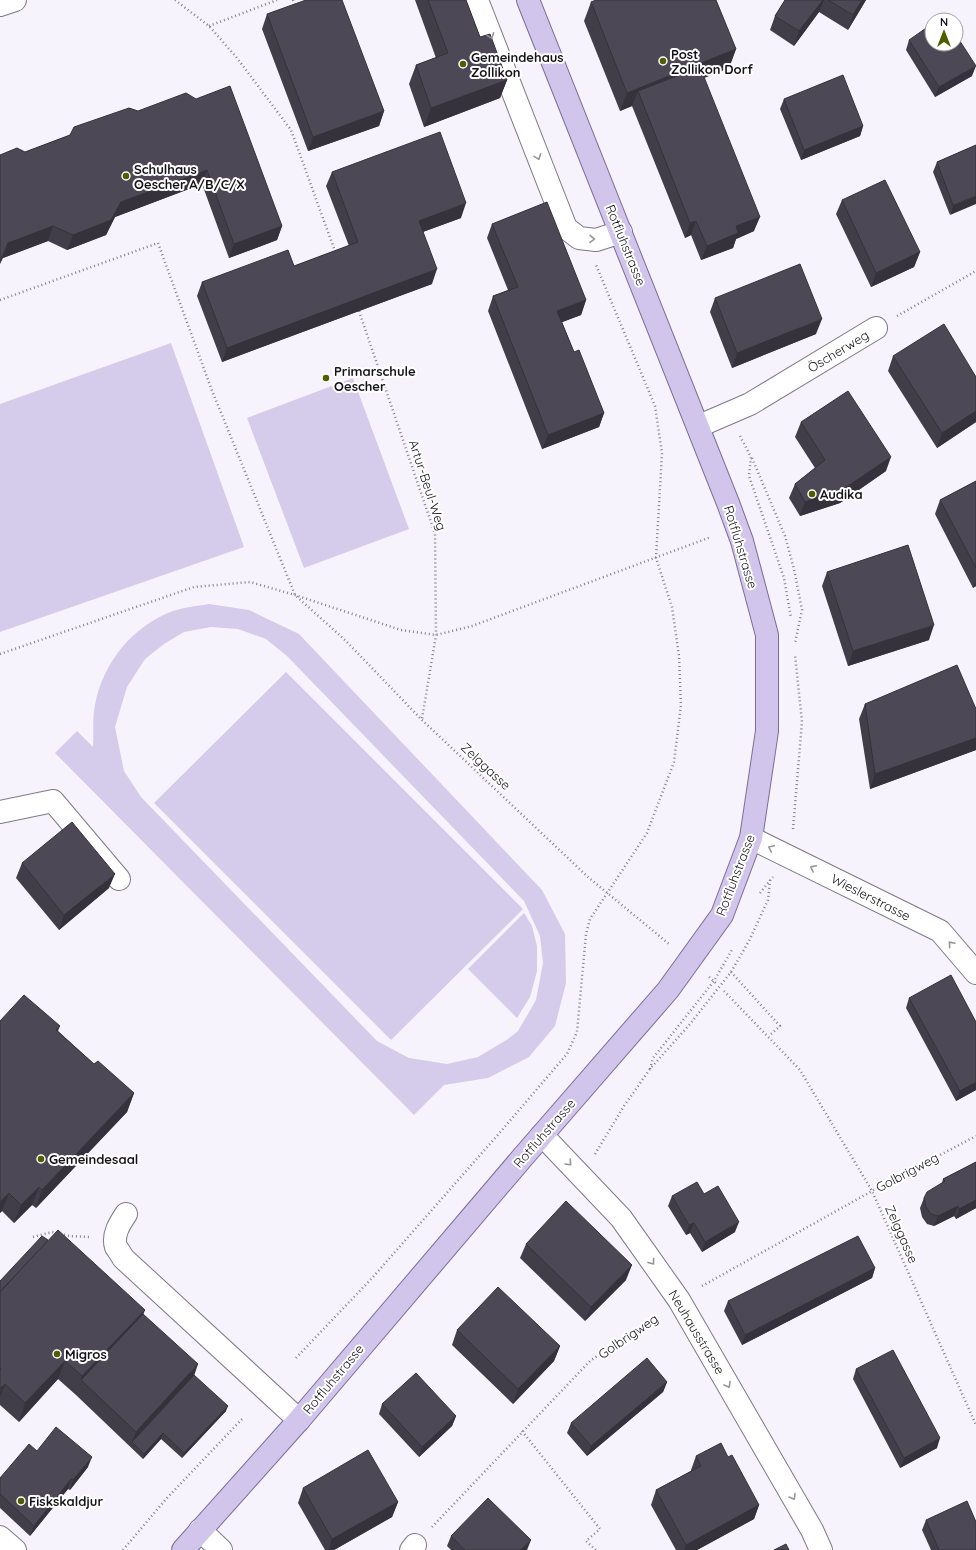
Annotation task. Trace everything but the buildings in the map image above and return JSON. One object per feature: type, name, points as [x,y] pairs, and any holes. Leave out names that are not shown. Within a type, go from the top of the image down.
[{"type":"main road","name":"Rotfluhstrasse","points":[[183,1550],[299,1420],[668,990],[722,915],[751,838],[767,731],[767,635],[742,541],[699,426],[528,0]]},
{"type":"street","points":[[0,5],[15,0]]},
{"type":"street","points":[[477,0],[566,228],[579,238],[596,240],[621,232]]},
{"type":"street","name":"Öscherweg","points":[[699,426],[750,404],[876,328]]},
{"type":"street","points":[[0,812],[52,800],[119,880]]},
{"type":"street","name":"Wieslerstrasse","points":[[751,838],[940,931],[976,974]]},
{"type":"street","name":"Neuhausstrasse","points":[[542,1135],[621,1218],[680,1300],[812,1530],[821,1550]]},
{"type":"street","points":[[126,1214],[119,1224],[116,1234],[116,1246],[123,1258],[299,1420]]},
{"type":"street","points":[[200,1530],[221,1550]]},
{"type":"street","points":[[0,1537],[15,1550]]},
{"type":"path","points":[[175,0],[209,26],[237,58],[291,130],[336,255]]},
{"type":"path","points":[[209,26],[278,0]]},
{"type":"path","points":[[293,0],[297,10]]},
{"type":"path","points":[[0,300],[158,243],[214,395],[295,595]]},
{"type":"path","points":[[296,1358],[373,1277],[567,1054],[577,1032],[586,934],[590,919],[647,833],[674,762],[681,705],[679,656],[672,607],[656,558],[662,452],[655,406],[595,262]]},
{"type":"path","name":"Öscherweg","points":[[876,328],[976,271]]},
{"type":"path","name":"Artur-Beul-Weg","points":[[359,311],[436,534],[436,635],[422,720]]},
{"type":"path","points":[[728,413],[751,457],[785,536],[794,569],[802,610],[794,646],[793,632]]},
{"type":"path","points":[[751,457],[749,476],[784,578],[792,625]]},
{"type":"path","points":[[0,654],[194,587],[250,582],[295,595],[401,630],[436,635],[472,626],[711,537]]},
{"type":"path","name":"Zelggasse","points":[[295,595],[345,640],[422,720],[588,877],[608,892],[669,945]]},
{"type":"path","points":[[791,857],[802,722],[795,654]]},
{"type":"path","points":[[581,1177],[624,1106],[650,1069],[690,1024],[731,972],[749,941],[768,900],[770,880]]},
{"type":"path","points":[[731,972],[780,1026],[769,1036]]},
{"type":"path","points":[[708,975],[717,984]]},
{"type":"path","points":[[650,1069],[653,1058],[714,981]]},
{"type":"path","name":"Zelggasse","points":[[724,991],[769,1036],[800,1070],[872,1191],[976,1425]]},
{"type":"path","name":"Golbrigweg","points":[[413,1548],[522,1431],[590,1362],[680,1300],[872,1191],[976,1136]]},
{"type":"path","points":[[33,1237],[52,1232],[69,1236],[87,1236],[116,1246]]},
{"type":"path","points":[[123,1550],[166,1499],[244,1418]]},
{"type":"path","points":[[522,1431],[600,1528],[586,1541],[596,1550]]},
{"type":"shaded area","points":[[171,343],[244,547],[0,632],[0,404]]},
{"type":"shaded area","points":[[353,378],[409,529],[304,568],[247,418]]},
{"type":"shaded area","points":[[209,604],[249,610],[299,634],[542,890],[565,934],[566,983],[555,1026],[529,1057],[488,1078],[444,1085],[414,1115],[55,753],[77,731],[93,747],[94,710],[99,689],[113,660],[133,636],[145,626],[173,611]],"holes":[[[211,627],[238,629],[266,639],[287,656],[524,901],[540,936],[543,963],[536,1000],[518,1031],[508,1039],[478,1057],[447,1064],[409,1058],[377,1041],[141,797],[124,771],[115,727],[127,687],[145,659],[164,644],[184,632]]]},
{"type":"shaded area","points":[[286,672],[523,909],[391,1040],[154,803]]},
{"type":"shaded area","points":[[524,913],[532,926],[537,946],[537,971],[530,997],[517,1018],[468,969]]},
{"type":"place","name":"Post Zollikon Dorf","points":[[663,61]]},
{"type":"place","name":"Gemeindehaus Zollikon","points":[[463,64]]},
{"type":"place","name":"Schulhaus Oescher A/B/C/X","points":[[126,176]]},
{"type":"place","name":"Primarschule Oescher","points":[[326,378]]},
{"type":"place","name":"Audika","points":[[812,494]]},
{"type":"place","name":"Gemeindesaal","points":[[41,1159]]},
{"type":"place","name":"Migros","points":[[57,1354]]},
{"type":"place","name":"Fiskskaldjur","points":[[21,1501]]}]
